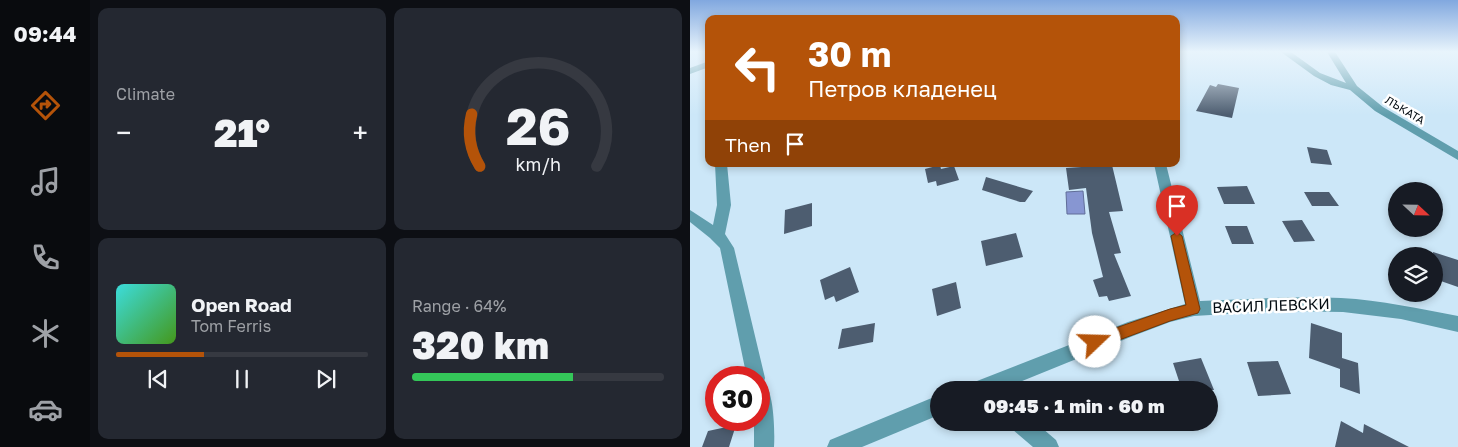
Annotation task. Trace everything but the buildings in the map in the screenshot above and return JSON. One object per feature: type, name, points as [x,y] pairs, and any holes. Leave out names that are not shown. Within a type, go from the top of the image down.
[{"type":"street","points":[[1314,73],[1336,84],[1353,88]]},
{"type":"street","name":"ЛЪКАТА","points":[[1344,73],[1353,88],[1379,109],[1458,156]]},
{"type":"street","points":[[718,235],[724,205],[721,167]]},
{"type":"street","points":[[1161,167],[1194,309]]},
{"type":"street","points":[[690,215],[723,239],[727,248],[753,366]]},
{"type":"street","name":"ВАСИЛ ЛЕВСКИ","points":[[1000,381],[1119,333],[1170,315],[1194,309],[1274,304],[1343,305],[1401,312],[1458,324]]},
{"type":"street","points":[[837,447],[930,410]]},
{"type":"street","points":[[764,447],[765,431]]},
{"type":"street","points":[[1030,431],[1049,447]]},
{"type":"water","points":[[1083,191],[1085,214],[1067,214],[1066,192]]},
{"type":"route","points":[[1095,342],[1170,315],[1194,309],[1177,236]]}]
